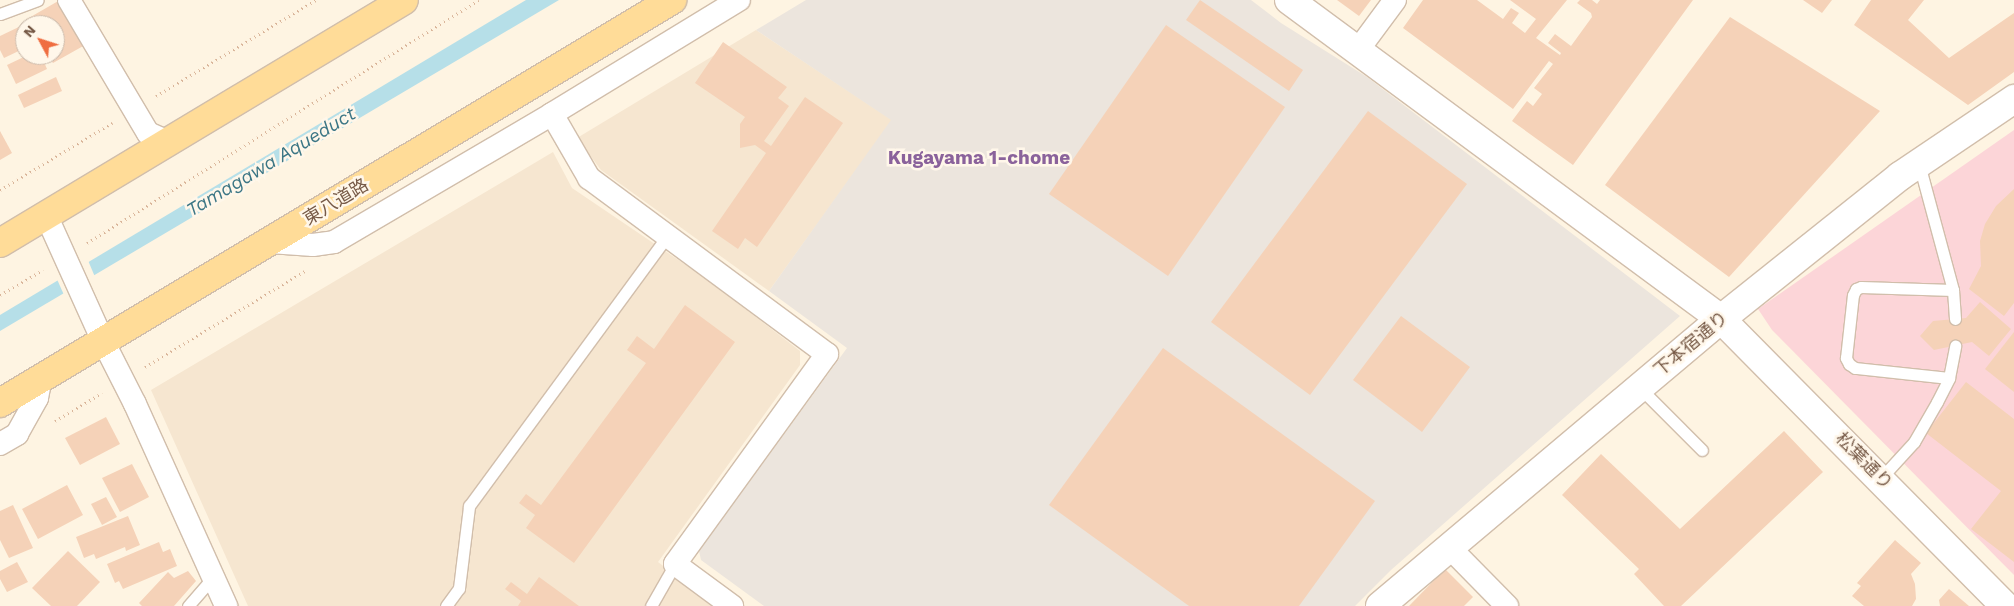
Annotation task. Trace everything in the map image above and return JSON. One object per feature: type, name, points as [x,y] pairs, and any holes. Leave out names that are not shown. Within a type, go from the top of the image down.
[{"type":"main road","points":[[0,243],[404,0]]},
{"type":"main road","name":"東八道路","points":[[0,403],[42,378],[99,331],[270,242],[672,0]]},
{"type":"street","points":[[69,0],[148,133],[166,142]]},
{"type":"street","points":[[270,242],[313,245],[334,242],[552,114],[739,0]]},
{"type":"street","name":"松葉通り","points":[[1289,0],[1721,319],[1881,478],[2005,606]]},
{"type":"street","points":[[1358,50],[1395,0]]},
{"type":"street","name":"下本宿通り","points":[[1380,606],[1721,319],[1919,164],[2014,99]]},
{"type":"street","points":[[552,114],[589,178],[827,354],[675,564],[732,606]]},
{"type":"street","points":[[46,215],[135,404],[226,606]]},
{"type":"street","points":[[0,444],[17,434],[37,398],[42,378]]},
{"type":"street","points":[[1449,547],[1507,606]]},
{"type":"lane","points":[[0,14],[38,0]]},
{"type":"lane","points":[[1919,164],[1953,290],[1955,319]]},
{"type":"lane","points":[[446,606],[459,588],[469,506],[667,236]]},
{"type":"lane","points":[[1949,378],[1855,368],[1849,364],[1846,358],[1853,295],[1856,289],[1861,287],[1953,290]]},
{"type":"lane","points":[[1881,478],[1914,442],[1949,378],[1954,346]]},
{"type":"lane","points":[[1639,387],[1702,450]]},
{"type":"lane","points":[[651,606],[675,564]]},
{"type":"lane","points":[[188,606],[213,577]]},
{"type":"path","points":[[0,295],[67,262],[480,0]]},
{"type":"shaded area","points":[[806,0],[1251,0],[1281,23],[1367,77],[1680,316],[1391,570],[1355,606],[764,606],[701,560],[699,551],[847,348],[769,291],[891,120],[756,30]]},
{"type":"shaded area","points":[[756,30],[892,120],[769,291],[601,170],[577,138]]},
{"type":"shaded area","points":[[2014,130],[2014,575],[1772,330],[1758,309]]},
{"type":"shaded area","points":[[553,152],[572,188],[705,278],[800,351],[800,365],[658,562],[716,606],[248,606],[151,390]]},
{"type":"water","name":"Tamagawa Aqueduct","points":[[526,0],[559,0],[0,331],[0,315]]},
{"type":"pier","points":[[87,258],[95,277],[64,295],[56,277]]},
{"type":"building","points":[[60,0],[85,45],[65,56],[65,15],[34,15]]},
{"type":"building","points":[[1200,0],[1303,70],[1289,91],[1186,20]]},
{"type":"building","points":[[1337,0],[1371,0],[1359,16]]},
{"type":"building","points":[[1423,0],[1477,0],[1503,19],[1511,8],[1519,13],[1512,23],[1525,33],[1536,19],[1510,0],[1567,0],[1536,38],[1560,55],[1561,53],[1548,43],[1555,34],[1571,46],[1592,17],[1591,13],[1577,3],[1580,0],[1592,0],[1597,4],[1600,0],[1693,0],[1573,165],[1512,121],[1527,101],[1533,106],[1542,94],[1534,88],[1553,64],[1549,61],[1513,109],[1403,28]]},
{"type":"building","points":[[1803,0],[1832,0],[1822,13]]},
{"type":"building","points":[[1871,0],[1924,0],[1908,20],[1949,58],[2014,13],[2014,72],[1968,105],[1854,25]]},
{"type":"building","points":[[1730,17],[1880,111],[1729,277],[1605,185]]},
{"type":"building","points":[[1166,25],[1285,107],[1168,276],[1049,194]]},
{"type":"building","points":[[15,29],[15,53],[4,58],[0,50],[0,36]]},
{"type":"building","points":[[723,42],[787,87],[778,98],[789,106],[764,141],[771,146],[805,97],[843,123],[757,247],[745,238],[738,249],[712,231],[766,153],[755,145],[740,148],[740,124],[745,117],[695,83]]},
{"type":"building","points":[[15,61],[15,65],[45,65],[47,69],[16,84],[7,65]]},
{"type":"building","points":[[56,77],[62,91],[24,108],[18,95]]},
{"type":"building","points":[[1368,111],[1467,184],[1310,395],[1211,322]]},
{"type":"building","points":[[0,131],[12,153],[0,160]]},
{"type":"building","points":[[2014,189],[2014,303],[2004,316],[1969,289],[1981,266],[1980,241],[1985,224],[1996,206]]},
{"type":"building","points":[[1980,302],[2011,329],[1989,356],[1972,342],[1934,350],[1920,336],[1933,321],[1966,318]]},
{"type":"building","points":[[685,305],[735,342],[574,563],[526,528],[535,515],[519,503],[526,494],[541,505],[646,363],[627,350],[637,336],[654,349]]},
{"type":"building","points":[[1401,316],[1470,367],[1422,432],[1353,380]]},
{"type":"building","points":[[2014,332],[2014,392],[1985,369]]},
{"type":"building","points":[[1163,348],[1375,501],[1299,606],[1189,606],[1049,505]]},
{"type":"building","points":[[1966,382],[2014,419],[2014,562],[1971,529],[2001,491],[1926,433]]},
{"type":"building","points":[[106,417],[120,444],[80,465],[65,438]]},
{"type":"building","points":[[1784,431],[1823,472],[1681,606],[1664,606],[1634,574],[1639,569],[1562,495],[1601,454],[1680,529]]},
{"type":"building","points":[[132,464],[149,497],[120,512],[102,478]]},
{"type":"building","points":[[67,485],[83,515],[38,539],[22,509]]},
{"type":"building","points":[[106,497],[117,517],[102,525],[91,504]]},
{"type":"building","points":[[13,505],[33,548],[9,558],[0,540],[0,511]]},
{"type":"building","points":[[128,516],[140,545],[126,551],[125,547],[96,559],[94,554],[84,558],[76,537]]},
{"type":"building","points":[[1895,540],[1921,563],[1911,574],[1915,584],[1916,599],[1912,606],[1864,606],[1852,596],[1861,586],[1857,583]]},
{"type":"building","points":[[159,542],[163,552],[170,549],[177,566],[123,589],[119,581],[115,583],[107,564]]},
{"type":"building","points":[[68,551],[100,582],[77,606],[51,606],[32,588]]},
{"type":"building","points":[[17,562],[28,582],[7,592],[0,579],[0,571]]},
{"type":"building","points":[[1445,569],[1473,597],[1464,606],[1409,606]]},
{"type":"building","points":[[188,571],[196,581],[174,606],[142,606],[139,603],[168,572],[174,578]]},
{"type":"building","points":[[539,577],[579,606],[518,606],[521,601],[505,589],[511,582],[527,594]]},
{"type":"building","points":[[1949,589],[1969,606],[1940,606],[1939,600]]},
{"type":"district","name":"Kugayama 1-chome","points":[[979,158]]}]
